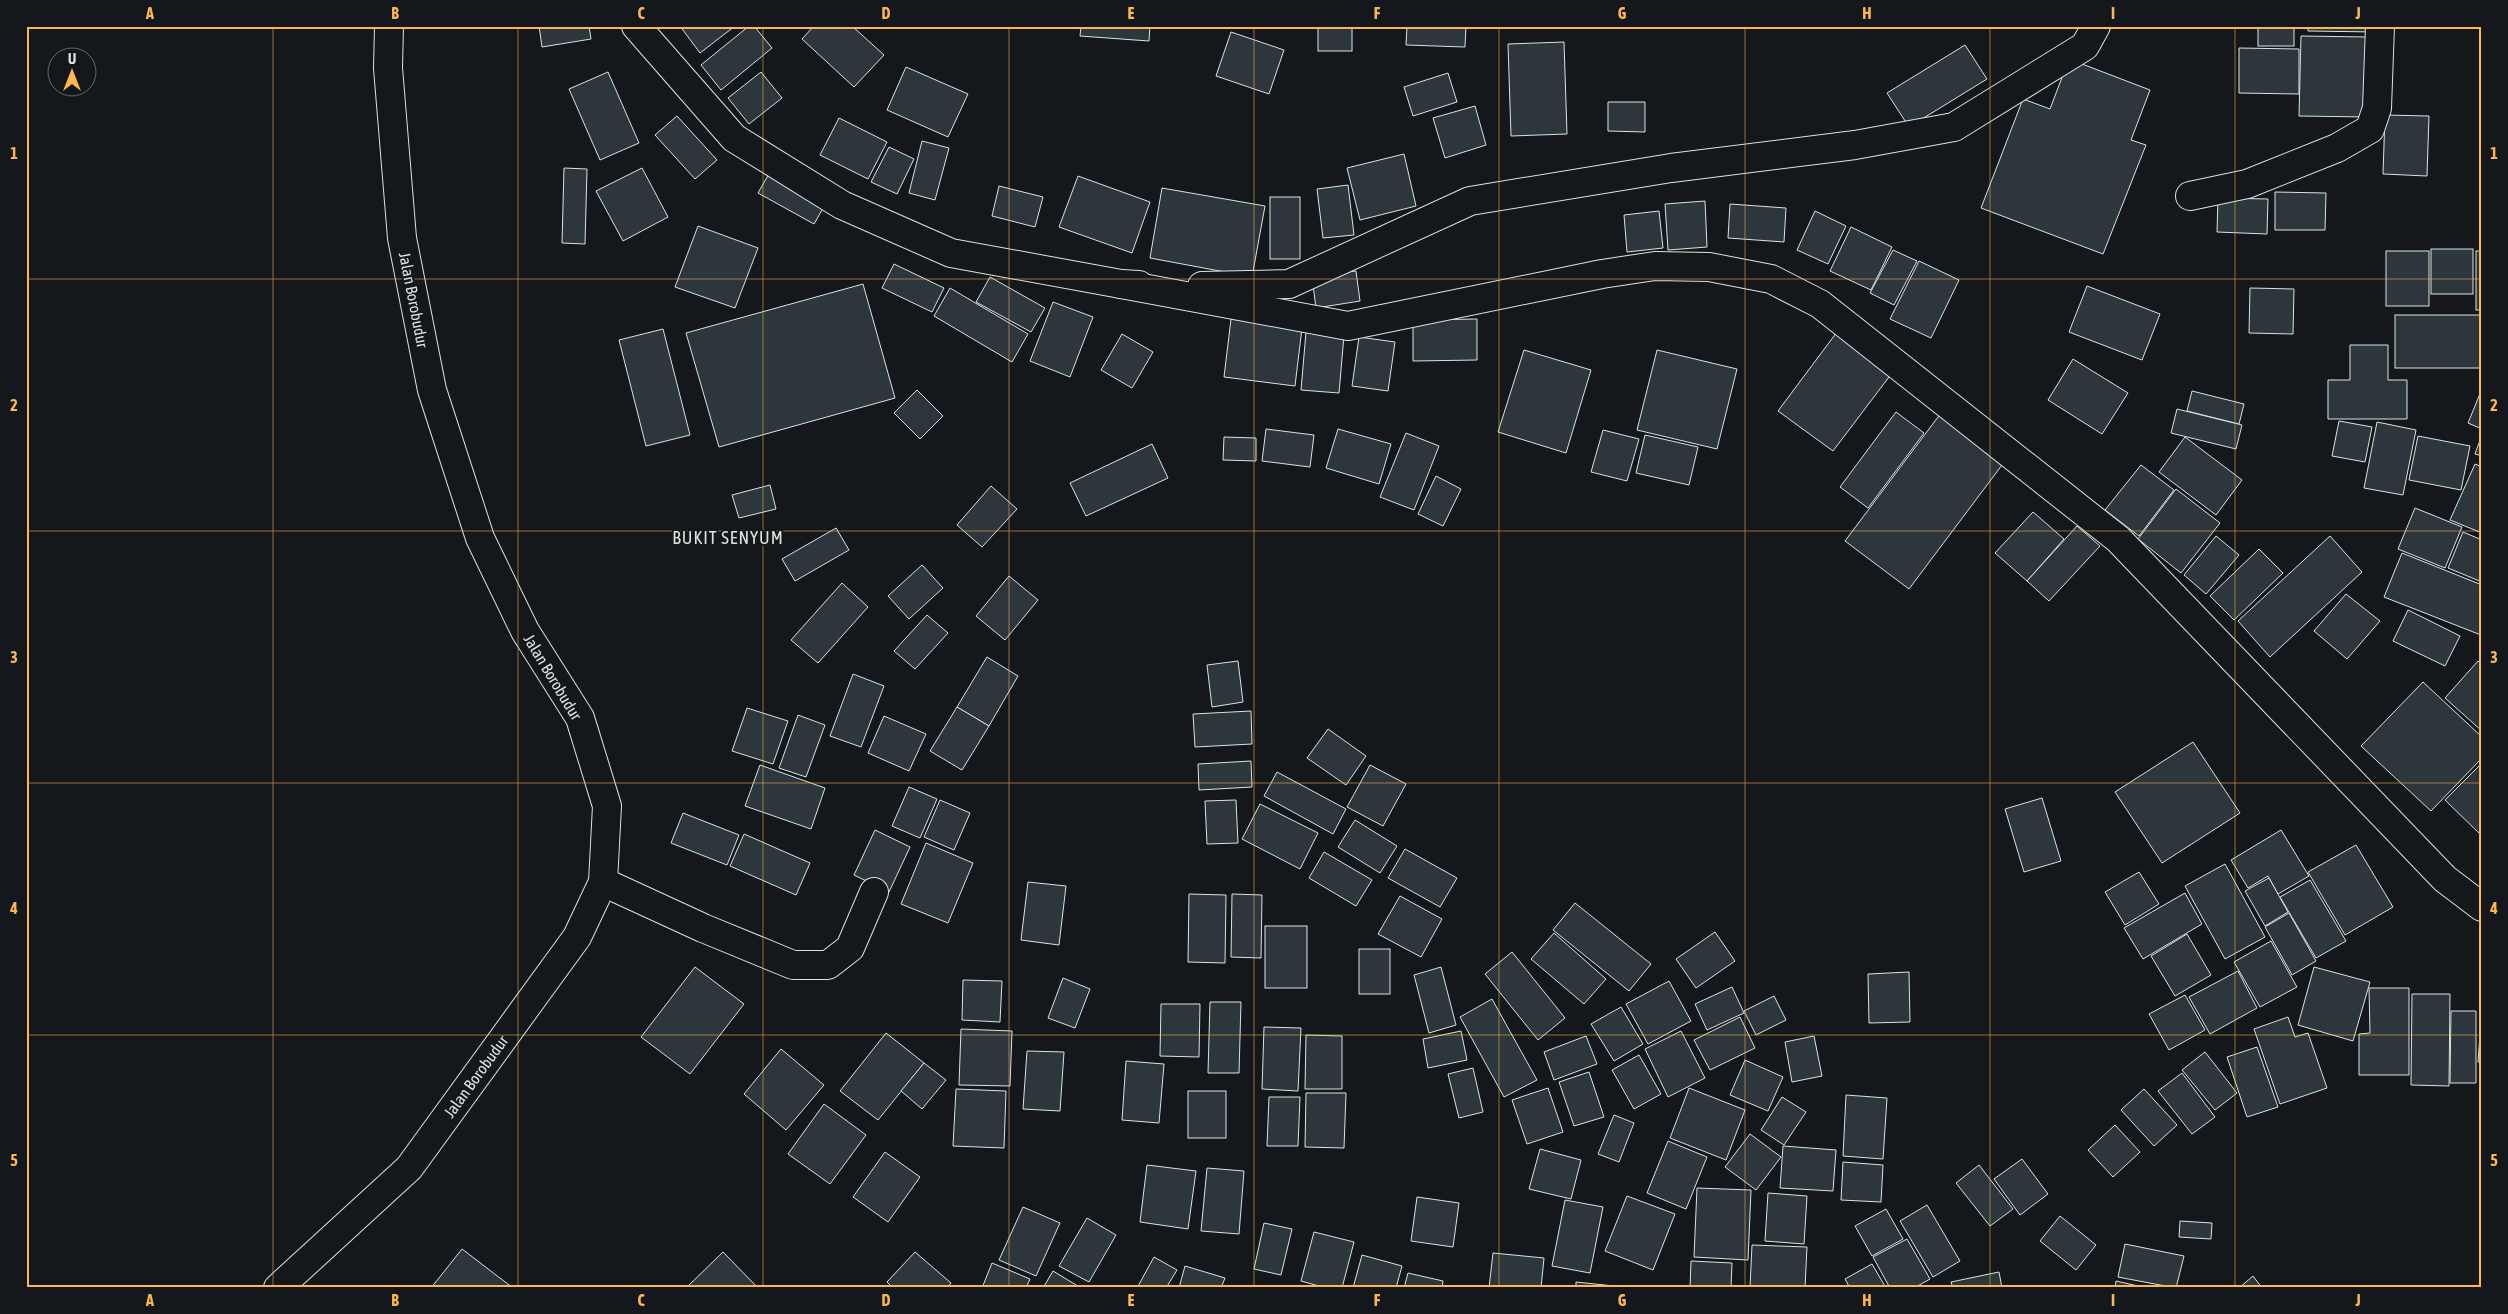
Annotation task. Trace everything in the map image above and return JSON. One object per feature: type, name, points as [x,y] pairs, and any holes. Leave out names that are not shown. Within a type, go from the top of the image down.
[{"type":"street","name":"Jalan Borobudur","points":[[278,1288],[409,1168],[577,936],[603,882],[607,806],[580,718],[525,631],[480,538],[432,390],[402,238],[388,68],[389,26]]},
{"type":"street","points":[[636,26],[734,138],[842,204],[951,253],[1348,326],[1602,274],[1655,266],[1709,268],[1771,278],[1820,304],[2118,539],[2446,878],[2482,907]]},
{"type":"street","points":[[1121,284],[1212,286],[1289,284],[1470,202],[1671,168],[1855,145],[1954,127],[2086,46],[2096,26]]},
{"type":"street","points":[[2190,196],[2247,184],[2337,148],[2370,129],[2376,108],[2380,26]]},
{"type":"street","points":[[603,882],[703,928],[793,965],[828,965],[850,948],[874,892]]},
{"type":"building","points":[[539,26],[589,26],[591,39],[542,47]]},
{"type":"building","points":[[680,26],[735,26],[700,53]]},
{"type":"building","points":[[749,26],[754,26],[772,48],[721,90],[701,65]]},
{"type":"building","points":[[814,26],[852,26],[884,55],[854,87],[802,39]]},
{"type":"building","points":[[1081,26],[1150,26],[1149,41],[1080,36]]},
{"type":"building","points":[[1318,26],[1352,26],[1352,51],[1318,51]]},
{"type":"building","points":[[1407,26],[1466,26],[1465,47],[1406,45]]},
{"type":"building","points":[[2258,26],[2294,26],[2294,46],[2258,46]]},
{"type":"building","points":[[2308,26],[2376,26],[2376,32],[2308,31]]},
{"type":"building","points":[[1231,32],[1284,50],[1269,94],[1216,76]]},
{"type":"building","points":[[2301,36],[2368,37],[2367,117],[2299,116]]},
{"type":"building","points":[[1564,42],[1567,134],[1511,136],[1508,44]]},
{"type":"building","points":[[1965,45],[1987,79],[1909,127],[1887,93]]},
{"type":"building","points":[[2239,48],[2299,49],[2299,94],[2239,93]]},
{"type":"building","points":[[2069,59],[2150,90],[2131,140],[2146,145],[2103,254],[1981,208],[2023,99],[2050,109]]},
{"type":"building","points":[[906,67],[968,94],[948,137],[887,110]]},
{"type":"building","points":[[608,72],[639,143],[600,160],[569,89]]},
{"type":"building","points":[[761,72],[782,98],[749,124],[728,98]]},
{"type":"building","points":[[1448,73],[1457,102],[1413,116],[1404,87]]},
{"type":"building","points":[[1608,102],[1645,102],[1645,132],[1608,131]]},
{"type":"building","points":[[1475,106],[1486,145],[1445,158],[1433,118]]},
{"type":"building","points":[[2385,115],[2429,116],[2427,176],[2383,174]]},
{"type":"building","points":[[677,116],[717,160],[695,179],[655,135]]},
{"type":"building","points":[[839,118],[887,142],[868,179],[820,155]]},
{"type":"building","points":[[922,141],[949,148],[935,200],[909,193]]},
{"type":"building","points":[[889,147],[914,159],[897,194],[871,182]]},
{"type":"building","points":[[1404,154],[1416,206],[1360,220],[1347,168]]},
{"type":"building","points":[[564,168],[587,169],[585,244],[562,243]]},
{"type":"building","points":[[642,168],[668,217],[623,241],[596,191]]},
{"type":"building","points":[[770,172],[826,203],[814,224],[758,193]]},
{"type":"building","points":[[1078,176],[1150,202],[1132,253],[1059,227]]},
{"type":"building","points":[[1348,185],[1354,235],[1323,238],[1317,189]]},
{"type":"building","points":[[999,186],[1043,197],[1035,227],[992,216]]},
{"type":"building","points":[[1162,188],[1265,206],[1252,277],[1150,258]]},
{"type":"building","points":[[2275,192],[2326,193],[2325,230],[2275,230]]},
{"type":"building","points":[[1270,197],[1300,197],[1300,259],[1270,259]]},
{"type":"building","points":[[2218,198],[2268,199],[2267,234],[2217,232]]},
{"type":"building","points":[[1705,201],[1707,247],[1668,250],[1665,204]]},
{"type":"building","points":[[1730,204],[1786,208],[1784,242],[1728,238]]},
{"type":"building","points":[[1659,211],[1663,248],[1627,252],[1624,215]]},
{"type":"building","points":[[1815,211],[1846,226],[1828,264],[1797,250]]},
{"type":"building","points":[[698,226],[758,248],[735,308],[675,287]]},
{"type":"building","points":[[1851,227],[1892,247],[1871,290],[1830,271]]},
{"type":"building","points":[[2431,249],[2473,249],[2473,294],[2431,294]]},
{"type":"building","points":[[1893,250],[1917,261],[1894,305],[1870,293]]},
{"type":"building","points":[[2386,251],[2429,251],[2429,306],[2386,306]]},
{"type":"building","points":[[2476,251],[2482,251],[2482,310],[2476,310]]},
{"type":"building","points":[[1919,261],[1959,280],[1931,338],[1890,319]]},
{"type":"building","points":[[894,264],[944,288],[932,312],[882,288]]},
{"type":"building","points":[[1356,271],[1360,301],[1316,308],[1312,277]]},
{"type":"building","points":[[990,277],[1045,308],[1031,332],[976,302]]},
{"type":"building","points":[[863,284],[895,398],[719,447],[686,333]]},
{"type":"building","points":[[2087,286],[2160,314],[2142,360],[2069,332]]},
{"type":"building","points":[[950,288],[1028,334],[1012,362],[934,316]]},
{"type":"building","points":[[2250,288],[2294,289],[2293,334],[2249,333]]},
{"type":"building","points":[[1053,302],[1093,317],[1070,377],[1030,361]]},
{"type":"building","points":[[2395,315],[2482,315],[2482,368],[2395,368]]},
{"type":"building","points":[[1231,319],[1302,328],[1295,386],[1224,377]]},
{"type":"building","points":[[1477,319],[1477,360],[1413,361],[1413,320]]},
{"type":"building","points":[[663,329],[690,435],[646,446],[619,340]]},
{"type":"building","points":[[1306,332],[1344,335],[1339,393],[1301,390]]},
{"type":"building","points":[[1837,332],[1892,373],[1833,451],[1778,411]]},
{"type":"building","points":[[1122,334],[1153,352],[1132,388],[1101,370]]},
{"type":"building","points":[[1359,337],[1395,342],[1388,391],[1352,386]]},
{"type":"building","points":[[2350,345],[2388,345],[2388,380],[2407,380],[2407,419],[2328,419],[2328,380],[2350,380]]},
{"type":"building","points":[[1524,350],[1591,370],[1566,453],[1498,432]]},
{"type":"building","points":[[1657,350],[1737,369],[1717,449],[1637,430]]},
{"type":"building","points":[[2073,359],[2128,393],[2102,434],[2048,400]]},
{"type":"building","points":[[2482,389],[2482,429],[2468,423]]},
{"type":"building","points":[[917,390],[943,416],[920,439],[894,413]]},
{"type":"building","points":[[2192,391],[2244,404],[2239,424],[2187,411]]},
{"type":"building","points":[[2177,409],[2242,425],[2236,449],[2171,433]]},
{"type":"building","points":[[1896,412],[1924,433],[1868,508],[1840,487]]},
{"type":"building","points":[[1941,413],[2005,461],[1909,589],[1845,541]]},
{"type":"building","points":[[2339,421],[2372,427],[2365,462],[2332,456]]},
{"type":"building","points":[[2377,422],[2416,430],[2403,495],[2364,488]]},
{"type":"building","points":[[1266,429],[1314,435],[1310,467],[1262,461]]},
{"type":"building","points":[[1338,429],[1391,444],[1379,484],[1326,468]]},
{"type":"building","points":[[1603,430],[1639,439],[1627,481],[1591,472]]},
{"type":"building","points":[[1406,433],[1439,446],[1414,510],[1380,497]]},
{"type":"building","points":[[1645,435],[1698,447],[1689,485],[1636,473]]},
{"type":"building","points":[[2482,435],[2482,456],[2475,454]]},
{"type":"building","points":[[2418,436],[2470,446],[2461,490],[2409,480]]},
{"type":"building","points":[[1224,437],[1256,438],[1256,461],[1223,460]]},
{"type":"building","points":[[2185,437],[2242,480],[2216,515],[2159,472]]},
{"type":"building","points":[[1152,444],[1168,478],[1086,516],[1070,483]]},
{"type":"building","points":[[2475,464],[2482,467],[2482,533],[2450,520]]},
{"type":"building","points":[[2141,465],[2174,490],[2139,536],[2105,510]]},
{"type":"building","points":[[1436,476],[1461,489],[1443,526],[1418,514]]},
{"type":"building","points":[[770,485],[776,509],[739,518],[732,495]]},
{"type":"building","points":[[991,486],[1017,509],[982,547],[957,525]]},
{"type":"building","points":[[2176,489],[2220,523],[2181,573],[2138,539]]},
{"type":"building","points":[[2415,508],[2462,527],[2445,568],[2398,549]]},
{"type":"building","points":[[2033,512],[2064,539],[2027,581],[1995,553]]},
{"type":"building","points":[[2077,526],[2100,546],[2049,601],[2027,581]]},
{"type":"building","points":[[836,528],[849,550],[795,581],[782,559]]},
{"type":"building","points":[[2463,532],[2482,540],[2482,582],[2448,568]]},
{"type":"building","points":[[2216,536],[2239,555],[2206,594],[2184,575]]},
{"type":"building","points":[[2330,536],[2362,572],[2270,657],[2238,621]]},
{"type":"building","points":[[2259,549],[2283,573],[2234,620],[2210,596]]},
{"type":"building","points":[[2402,553],[2482,585],[2481,635],[2384,597]]},
{"type":"building","points":[[922,565],[943,588],[909,619],[888,596]]},
{"type":"building","points":[[1009,576],[1038,600],[1005,640],[976,616]]},
{"type":"building","points":[[842,583],[868,607],[818,663],[791,640]]},
{"type":"building","points":[[2346,594],[2380,621],[2347,659],[2314,631]]},
{"type":"building","points":[[2408,610],[2460,636],[2445,666],[2393,641]]},
{"type":"building","points":[[927,615],[948,633],[915,669],[894,651]]},
{"type":"building","points":[[987,657],[1018,676],[989,726],[957,707]]},
{"type":"building","points":[[1238,661],[1243,702],[1212,707],[1207,665]]},
{"type":"building","points":[[2478,661],[2482,665],[2482,731],[2445,698]]},
{"type":"building","points":[[853,674],[884,686],[861,747],[830,736]]},
{"type":"building","points":[[2423,682],[2482,737],[2482,758],[2431,811],[2361,746]]},
{"type":"building","points":[[957,707],[989,726],[962,770],[930,751]]},
{"type":"building","points":[[747,708],[788,721],[773,764],[732,751]]},
{"type":"building","points":[[1251,711],[1252,744],[1195,747],[1193,714]]},
{"type":"building","points":[[798,715],[825,725],[806,777],[779,768]]},
{"type":"building","points":[[884,716],[926,734],[909,771],[868,753]]},
{"type":"building","points":[[1328,729],[1366,756],[1346,785],[1307,758]]},
{"type":"building","points":[[2193,742],[2240,813],[2162,863],[2115,792]]},
{"type":"building","points":[[1251,761],[1252,787],[1199,790],[1198,764]]},
{"type":"building","points":[[2482,763],[2482,836],[2445,800]]},
{"type":"building","points":[[760,765],[825,788],[811,829],[745,806]]},
{"type":"building","points":[[1370,765],[1406,784],[1383,826],[1347,807]]},
{"type":"building","points":[[1277,772],[1346,809],[1333,834],[1264,796]]},
{"type":"building","points":[[909,787],[937,799],[920,838],[892,826]]},
{"type":"building","points":[[2042,798],[2061,861],[2024,872],[2005,809]]},
{"type":"building","points":[[940,800],[970,813],[954,850],[924,837]]},
{"type":"building","points":[[1236,800],[1238,843],[1207,844],[1205,801]]},
{"type":"building","points":[[1260,804],[1318,833],[1300,869],[1242,839]]},
{"type":"building","points":[[683,813],[739,835],[727,865],[671,843]]},
{"type":"building","points":[[1355,820],[1397,846],[1380,873],[1338,847]]},
{"type":"building","points":[[875,830],[910,847],[889,892],[854,875]]},
{"type":"building","points":[[2281,830],[2309,876],[2278,894],[2268,876],[2248,888],[2231,860]]},
{"type":"building","points":[[744,834],[810,863],[796,895],[730,866]]},
{"type":"building","points":[[926,843],[973,863],[948,923],[901,904]]},
{"type":"building","points":[[2356,845],[2393,907],[2345,935],[2308,872]]},
{"type":"building","points":[[1405,849],[1457,878],[1440,907],[1388,878]]},
{"type":"building","points":[[1324,852],[1372,880],[1356,906],[1309,878]]},
{"type":"building","points":[[2225,864],[2265,937],[2225,959],[2185,886]]},
{"type":"building","points":[[2139,872],[2159,904],[2125,925],[2105,892]]},
{"type":"building","points":[[2269,878],[2288,912],[2265,926],[2245,891]]},
{"type":"building","points":[[2310,880],[2346,941],[2316,958],[2280,897]]},
{"type":"building","points":[[1028,882],[1066,886],[1059,945],[1021,940]]},
{"type":"building","points":[[2185,893],[2202,924],[2143,959],[2124,928]]},
{"type":"building","points":[[1189,894],[1226,895],[1225,963],[1188,962]]},
{"type":"building","points":[[1232,894],[1262,895],[1261,958],[1231,957]]},
{"type":"building","points":[[1400,896],[1442,919],[1421,957],[1378,934]]},
{"type":"building","points":[[1575,903],[1651,964],[1629,991],[1553,930]]},
{"type":"building","points":[[2289,913],[2316,961],[2292,975],[2265,927]]},
{"type":"building","points":[[1265,926],[1307,926],[1307,988],[1265,988]]},
{"type":"building","points":[[1715,932],[1735,961],[1696,988],[1676,959]]},
{"type":"building","points":[[1554,933],[1606,979],[1584,1004],[1531,959]]},
{"type":"building","points":[[2187,934],[2211,975],[2175,996],[2151,956]]},
{"type":"building","points":[[2271,941],[2297,987],[2260,1007],[2234,962]]},
{"type":"building","points":[[1359,949],[1390,949],[1390,994],[1359,994]]},
{"type":"building","points":[[1512,952],[1565,1018],[1538,1040],[1485,974]]},
{"type":"building","points":[[695,967],[744,1004],[690,1074],[641,1037]]},
{"type":"building","points":[[1441,967],[1456,1025],[1429,1033],[1414,975]]},
{"type":"building","points":[[2314,967],[2370,982],[2353,1041],[2298,1025]]},
{"type":"building","points":[[2238,971],[2257,1008],[2210,1034],[2189,997]]},
{"type":"building","points":[[1909,972],[1910,1022],[1869,1023],[1868,974]]},
{"type":"building","points":[[1063,978],[1090,989],[1075,1028],[1048,1018]]},
{"type":"building","points":[[963,980],[1002,981],[1000,1022],[962,1020]]},
{"type":"building","points":[[1669,981],[1691,1021],[1648,1044],[1626,1004]]},
{"type":"building","points":[[1732,987],[1744,1013],[1707,1030],[1695,1004]]},
{"type":"building","points":[[2369,988],[2409,988],[2409,1075],[2359,1075],[2359,1034],[2370,1033]]},
{"type":"building","points":[[2412,994],[2450,994],[2449,1086],[2411,1085]]},
{"type":"building","points":[[2185,995],[2205,1030],[2169,1050],[2149,1014]]},
{"type":"building","points":[[1774,996],[1786,1020],[1756,1035],[1744,1011]]},
{"type":"building","points":[[1492,999],[1537,1080],[1504,1097],[1460,1017]]},
{"type":"building","points":[[1210,1002],[1241,1002],[1239,1073],[1208,1073]]},
{"type":"building","points":[[1161,1004],[1200,1004],[1199,1057],[1160,1056]]},
{"type":"building","points":[[2482,1006],[2482,1063],[2478,1062]]},
{"type":"building","points":[[1621,1007],[1643,1044],[1614,1061],[1591,1024]]},
{"type":"building","points":[[2451,1011],[2476,1011],[2476,1083],[2450,1083]]},
{"type":"building","points":[[1740,1017],[1755,1048],[1710,1070],[1694,1040]]},
{"type":"building","points":[[2288,1017],[2295,1037],[2308,1033],[2327,1088],[2280,1104],[2254,1029]]},
{"type":"building","points":[[1264,1027],[1301,1028],[1298,1091],[1262,1089]]},
{"type":"building","points":[[961,1029],[1012,1031],[1010,1086],[959,1085]]},
{"type":"building","points":[[1461,1031],[1467,1060],[1428,1068],[1423,1039]]},
{"type":"building","points":[[1681,1031],[1705,1078],[1668,1097],[1645,1049]]},
{"type":"building","points":[[886,1033],[924,1063],[878,1120],[840,1091]]},
{"type":"building","points":[[1306,1035],[1342,1036],[1342,1089],[1305,1089]]},
{"type":"building","points":[[1586,1036],[1597,1064],[1554,1080],[1544,1052]]},
{"type":"building","points":[[1814,1036],[1822,1076],[1792,1082],[1785,1042]]},
{"type":"building","points":[[2257,1047],[2278,1107],[2247,1117],[2227,1057]]},
{"type":"building","points":[[781,1049],[824,1085],[786,1130],[744,1094]]},
{"type":"building","points":[[1027,1051],[1064,1052],[1060,1111],[1023,1109]]},
{"type":"building","points":[[2205,1052],[2237,1093],[2215,1110],[2182,1070]]},
{"type":"building","points":[[1639,1055],[1661,1094],[1634,1109],[1612,1070]]},
{"type":"building","points":[[1745,1060],[1783,1077],[1768,1111],[1730,1095]]},
{"type":"building","points":[[1126,1061],[1164,1064],[1159,1123],[1122,1120]]},
{"type":"building","points":[[924,1063],[946,1080],[922,1109],[901,1091]]},
{"type":"building","points":[[1473,1068],[1483,1112],[1459,1118],[1448,1074]]},
{"type":"building","points":[[1589,1072],[1604,1117],[1574,1126],[1559,1082]]},
{"type":"building","points":[[2182,1073],[2215,1117],[2192,1134],[2158,1091]]},
{"type":"building","points":[[1548,1088],[1563,1132],[1527,1144],[1512,1100]]},
{"type":"building","points":[[1689,1088],[1745,1110],[1726,1160],[1670,1138]]},
{"type":"building","points":[[956,1089],[1006,1091],[1004,1148],[953,1146]]},
{"type":"building","points":[[2144,1089],[2177,1125],[2154,1146],[2121,1110]]},
{"type":"building","points":[[1188,1091],[1226,1091],[1226,1138],[1188,1138]]},
{"type":"building","points":[[1306,1093],[1346,1093],[1344,1148],[1305,1147]]},
{"type":"building","points":[[1846,1095],[1887,1098],[1883,1159],[1843,1156]]},
{"type":"building","points":[[1269,1097],[1300,1097],[1298,1146],[1267,1146]]},
{"type":"building","points":[[1782,1097],[1806,1112],[1784,1145],[1761,1130]]},
{"type":"building","points":[[824,1104],[866,1135],[830,1184],[788,1154]]},
{"type":"building","points":[[1614,1115],[1634,1123],[1619,1162],[1598,1154]]},
{"type":"building","points":[[2115,1125],[2140,1152],[2113,1177],[2088,1150]]},
{"type":"building","points":[[1750,1134],[1781,1157],[1756,1190],[1725,1167]]},
{"type":"building","points":[[1668,1141],[1707,1157],[1686,1209],[1647,1193]]},
{"type":"building","points":[[1783,1146],[1836,1150],[1833,1191],[1780,1188]]},
{"type":"building","points":[[1540,1149],[1581,1160],[1571,1199],[1529,1189]]},
{"type":"building","points":[[885,1152],[920,1177],[888,1222],[853,1197]]},
{"type":"building","points":[[2022,1159],[2048,1194],[2020,1215],[1994,1179]]},
{"type":"building","points":[[1843,1162],[1883,1165],[1881,1202],[1841,1200]]},
{"type":"building","points":[[1147,1165],[1196,1171],[1188,1229],[1140,1222]]},
{"type":"building","points":[[1979,1165],[2013,1209],[1990,1226],[1956,1183]]},
{"type":"building","points":[[1207,1168],[1244,1171],[1239,1234],[1201,1231]]},
{"type":"building","points":[[1697,1188],[1751,1190],[1748,1260],[1694,1257]]},
{"type":"building","points":[[1768,1193],[1807,1196],[1804,1244],[1765,1241]]},
{"type":"building","points":[[1627,1196],[1675,1214],[1653,1270],[1605,1251]]},
{"type":"building","points":[[1417,1197],[1459,1203],[1453,1247],[1411,1241]]},
{"type":"building","points":[[1565,1200],[1603,1207],[1590,1273],[1552,1266]]},
{"type":"building","points":[[1927,1205],[1960,1261],[1933,1277],[1900,1221]]},
{"type":"building","points":[[1023,1207],[1060,1223],[1036,1276],[999,1260]]},
{"type":"building","points":[[1886,1209],[1903,1239],[1872,1256],[1855,1226]]},
{"type":"building","points":[[2060,1216],[2096,1245],[2076,1270],[2040,1241]]},
{"type":"building","points":[[1087,1218],[1116,1235],[1089,1282],[1059,1266]]},
{"type":"building","points":[[2180,1221],[2212,1223],[2211,1239],[2179,1237]]},
{"type":"building","points":[[1264,1223],[1292,1229],[1281,1275],[1254,1269]]},
{"type":"building","points":[[1314,1232],[1354,1242],[1342,1288],[1326,1288],[1301,1281]]},
{"type":"building","points":[[1907,1239],[1930,1279],[1914,1288],[1890,1288],[1873,1257]]},
{"type":"building","points":[[2125,1244],[2184,1256],[2176,1288],[2118,1277]]},
{"type":"building","points":[[1752,1245],[1807,1247],[1805,1288],[1750,1288]]},
{"type":"building","points":[[462,1249],[513,1288],[431,1288]]},
{"type":"building","points":[[723,1252],[758,1288],[686,1288]]},
{"type":"building","points":[[915,1252],[951,1283],[947,1288],[893,1288],[887,1282]]},
{"type":"building","points":[[1493,1253],[1544,1258],[1541,1288],[1489,1288]]},
{"type":"building","points":[[1362,1255],[1402,1266],[1396,1288],[1353,1288]]},
{"type":"building","points":[[1154,1257],[1177,1270],[1166,1288],[1137,1288]]},
{"type":"building","points":[[1691,1261],[1732,1263],[1731,1288],[1690,1288]]},
{"type":"building","points":[[992,1263],[1030,1279],[1026,1288],[982,1288]]},
{"type":"building","points":[[1872,1264],[1886,1288],[1850,1288],[1845,1279]]},
{"type":"building","points":[[1185,1266],[1225,1278],[1221,1288],[1179,1288]]},
{"type":"building","points":[[1053,1271],[1081,1288],[1043,1288]]},
{"type":"building","points":[[1999,1272],[2002,1288],[1953,1288],[1951,1282]]},
{"type":"building","points":[[1408,1273],[1443,1281],[1442,1288],[1404,1288]]},
{"type":"building","points":[[2253,1276],[2262,1288],[2239,1288]]},
{"type":"building","points":[[2116,1281],[2147,1288],[2115,1288]]},
{"type":"building","points":[[1576,1282],[1614,1286],[1614,1288],[1576,1288]]},
{"type":"district","name":"BUKIT SENYUM","points":[[728,538]]}]
